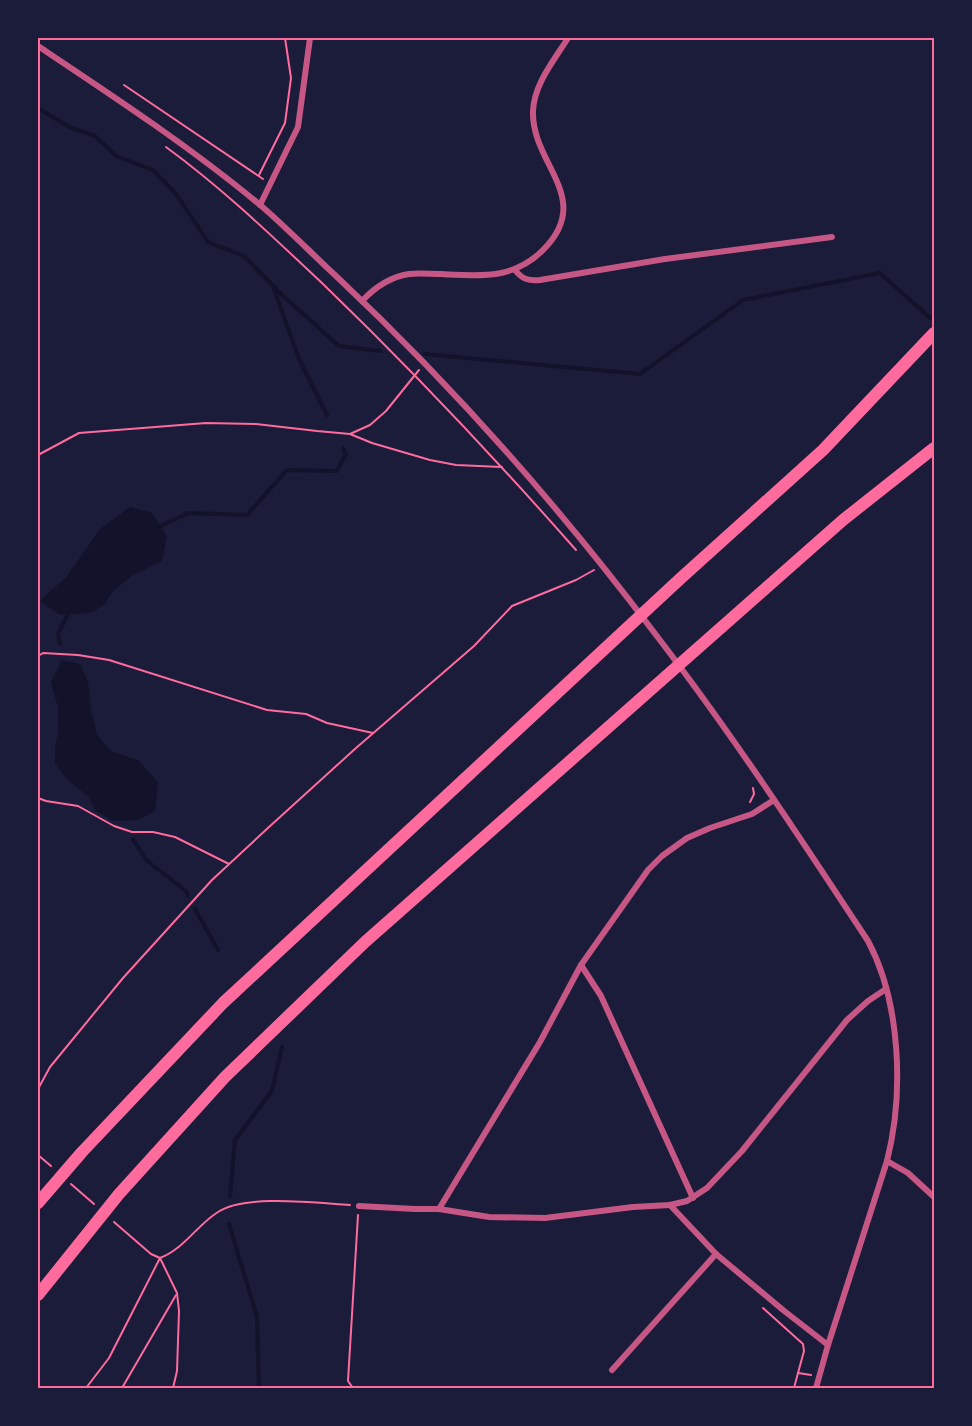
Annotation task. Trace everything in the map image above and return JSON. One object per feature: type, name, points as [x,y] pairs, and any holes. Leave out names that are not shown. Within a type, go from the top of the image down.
[{"type":"highway","points":[[38,1203],[81,1152],[223,1003],[681,578],[823,450],[934,333]]},
{"type":"highway","points":[[38,1295],[119,1194],[225,1077],[365,942],[843,520],[934,448]]},
{"type":"street","points":[[260,205],[298,127],[310,38]]},
{"type":"street","points":[[362,301],[382,284],[409,274],[482,276],[503,274],[526,264],[544,250],[555,234],[563,216],[564,206],[562,195],[539,140],[533,109],[539,87],[568,38]]},
{"type":"street","points":[[38,46],[124,103],[260,205],[362,301],[473,414],[601,564],[683,670],[774,800],[868,941],[880,966],[895,1038],[897,1085],[894,1128],[887,1161],[816,1389]]},
{"type":"street","points":[[515,270],[522,278],[540,280],[664,259],[832,237]]},
{"type":"street","points":[[439,1209],[549,1027],[581,965],[643,876],[654,863],[680,842],[717,825],[752,814],[774,800]]},
{"type":"street","points":[[581,965],[601,996],[693,1198]]},
{"type":"street","points":[[359,1206],[439,1209],[482,1216],[536,1218],[670,1205],[693,1198],[707,1188],[742,1151],[847,1020],[868,1001],[886,989]]},
{"type":"street","points":[[887,1161],[908,1173],[934,1197]]},
{"type":"street","points":[[670,1205],[717,1254],[828,1345]]},
{"type":"street","points":[[612,1370],[717,1254]]},
{"type":"path","points":[[259,175],[285,123],[291,78],[285,38]]},
{"type":"path","points":[[124,85],[259,175],[270,186]]},
{"type":"path","points":[[160,143],[256,221],[387,346],[502,467],[580,555]]},
{"type":"path","points":[[350,434],[370,425],[386,411],[424,363]]},
{"type":"path","points":[[38,455],[79,433],[206,423],[256,424],[350,434],[430,460],[456,465],[502,467],[515,461]]},
{"type":"path","points":[[38,1089],[50,1067],[123,978],[212,880],[373,733],[474,646],[512,606],[576,580],[601,564]]},
{"type":"path","points":[[38,656],[43,653],[66,654],[109,660],[267,710],[306,714],[327,723],[373,733]]},
{"type":"path","points":[[747,806],[754,794],[751,784]]},
{"type":"path","points":[[38,798],[78,806],[114,826],[132,832],[153,832],[175,837],[230,864]]},
{"type":"path","points":[[38,1155],[54,1169]]},
{"type":"path","points":[[71,1184],[96,1206]]},
{"type":"path","points":[[86,1389],[110,1358],[160,1258],[173,1251],[224,1209],[238,1204],[281,1202],[359,1206],[348,1381],[353,1389]]},
{"type":"path","points":[[113,1220],[146,1250],[160,1258],[177,1293],[177,1371],[173,1389]]},
{"type":"path","points":[[122,1389],[177,1293]]},
{"type":"path","points":[[763,1308],[802,1344],[804,1351],[794,1389]]},
{"type":"path","points":[[798,1373],[819,1377]]},
{"type":"shaded area","points":[[130,507],[152,513],[167,536],[162,561],[132,576],[113,591],[104,605],[90,613],[60,615],[40,601],[67,576],[100,529]]},
{"type":"shaded area","points":[[62,660],[80,664],[88,682],[97,735],[111,751],[138,760],[158,782],[155,811],[138,820],[113,821],[96,811],[88,796],[70,782],[55,764],[58,707],[51,682]]},
{"type":"waterway","points":[[38,108],[69,127],[95,136],[116,156],[153,170],[176,194],[208,242],[244,256],[282,295],[339,346],[380,351]]},
{"type":"waterway","points":[[425,354],[640,374],[743,300],[880,273],[930,318]]},
{"type":"waterway","points":[[274,289],[299,359],[327,415]]},
{"type":"waterway","points":[[157,528],[188,513],[247,515],[287,470],[337,471],[346,454],[343,448]]},
{"type":"waterway","points":[[60,644],[58,634],[69,612]]},
{"type":"waterway","points":[[133,839],[146,860],[186,891],[188,896]]},
{"type":"waterway","points":[[195,909],[218,950]]},
{"type":"waterway","points":[[230,1196],[235,1140],[272,1091],[282,1047]]},
{"type":"waterway","points":[[229,1224],[257,1317],[259,1388]]}]
